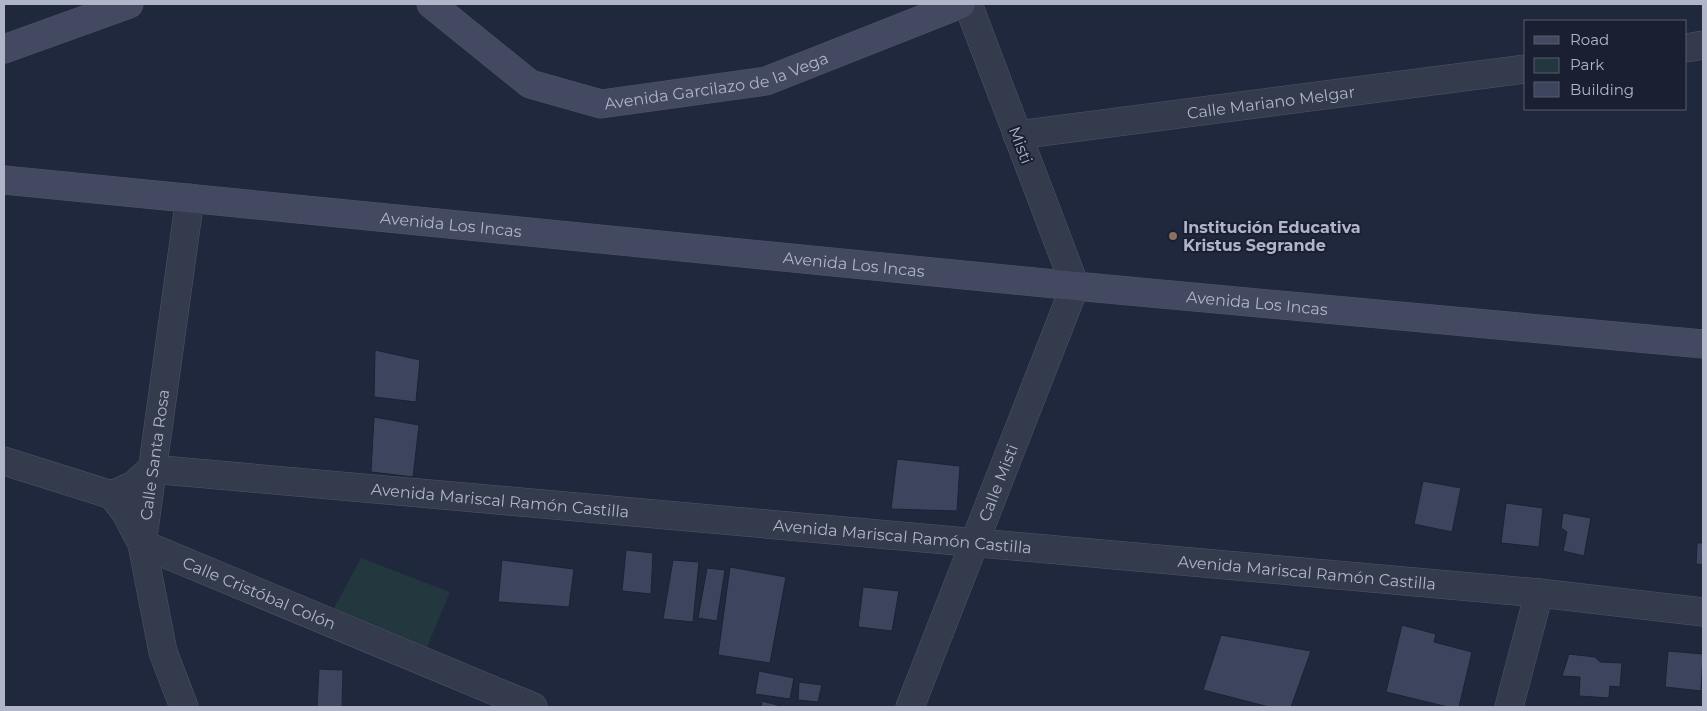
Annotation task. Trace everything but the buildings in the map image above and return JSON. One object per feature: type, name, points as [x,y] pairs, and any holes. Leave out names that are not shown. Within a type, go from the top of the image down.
[{"type":"street","points":[[4,49],[129,4]]},
{"type":"street","name":"Avenida Garcilazo de la Vega","points":[[431,4],[530,84],[600,104],[766,81],[962,4]]},
{"type":"street","name":"Misti","points":[[968,4],[1075,286]]},
{"type":"street","points":[[1687,48],[1703,45]]},
{"type":"street","name":"Calle Mariano Melgar","points":[[1018,135],[1524,69]]},
{"type":"street","name":"Avenida Los Incas","points":[[4,180],[1075,286],[1703,344]]},
{"type":"street","name":"Calle Santa Rosa","points":[[184,707],[163,652],[142,544],[190,198]]},
{"type":"street","name":"Calle Misti","points":[[910,707],[972,544],[1075,286]]},
{"type":"street","points":[[4,461],[112,495],[126,513],[142,544]]},
{"type":"street","points":[[112,495],[134,485],[151,469]]},
{"type":"street","name":"Avenida Mariscal Ramón Castilla","points":[[151,469],[972,544],[1539,593],[1703,612]]},
{"type":"street","name":"Calle Cristóbal Colón","points":[[142,544],[533,707]]},
{"type":"street","points":[[1509,707],[1539,593]]},
{"type":"green space","points":[[361,558],[450,592],[427,647],[334,608]]},
{"type":"place","name":"Institución Educativa Kristus Segrande","points":[[1173,236]]}]
